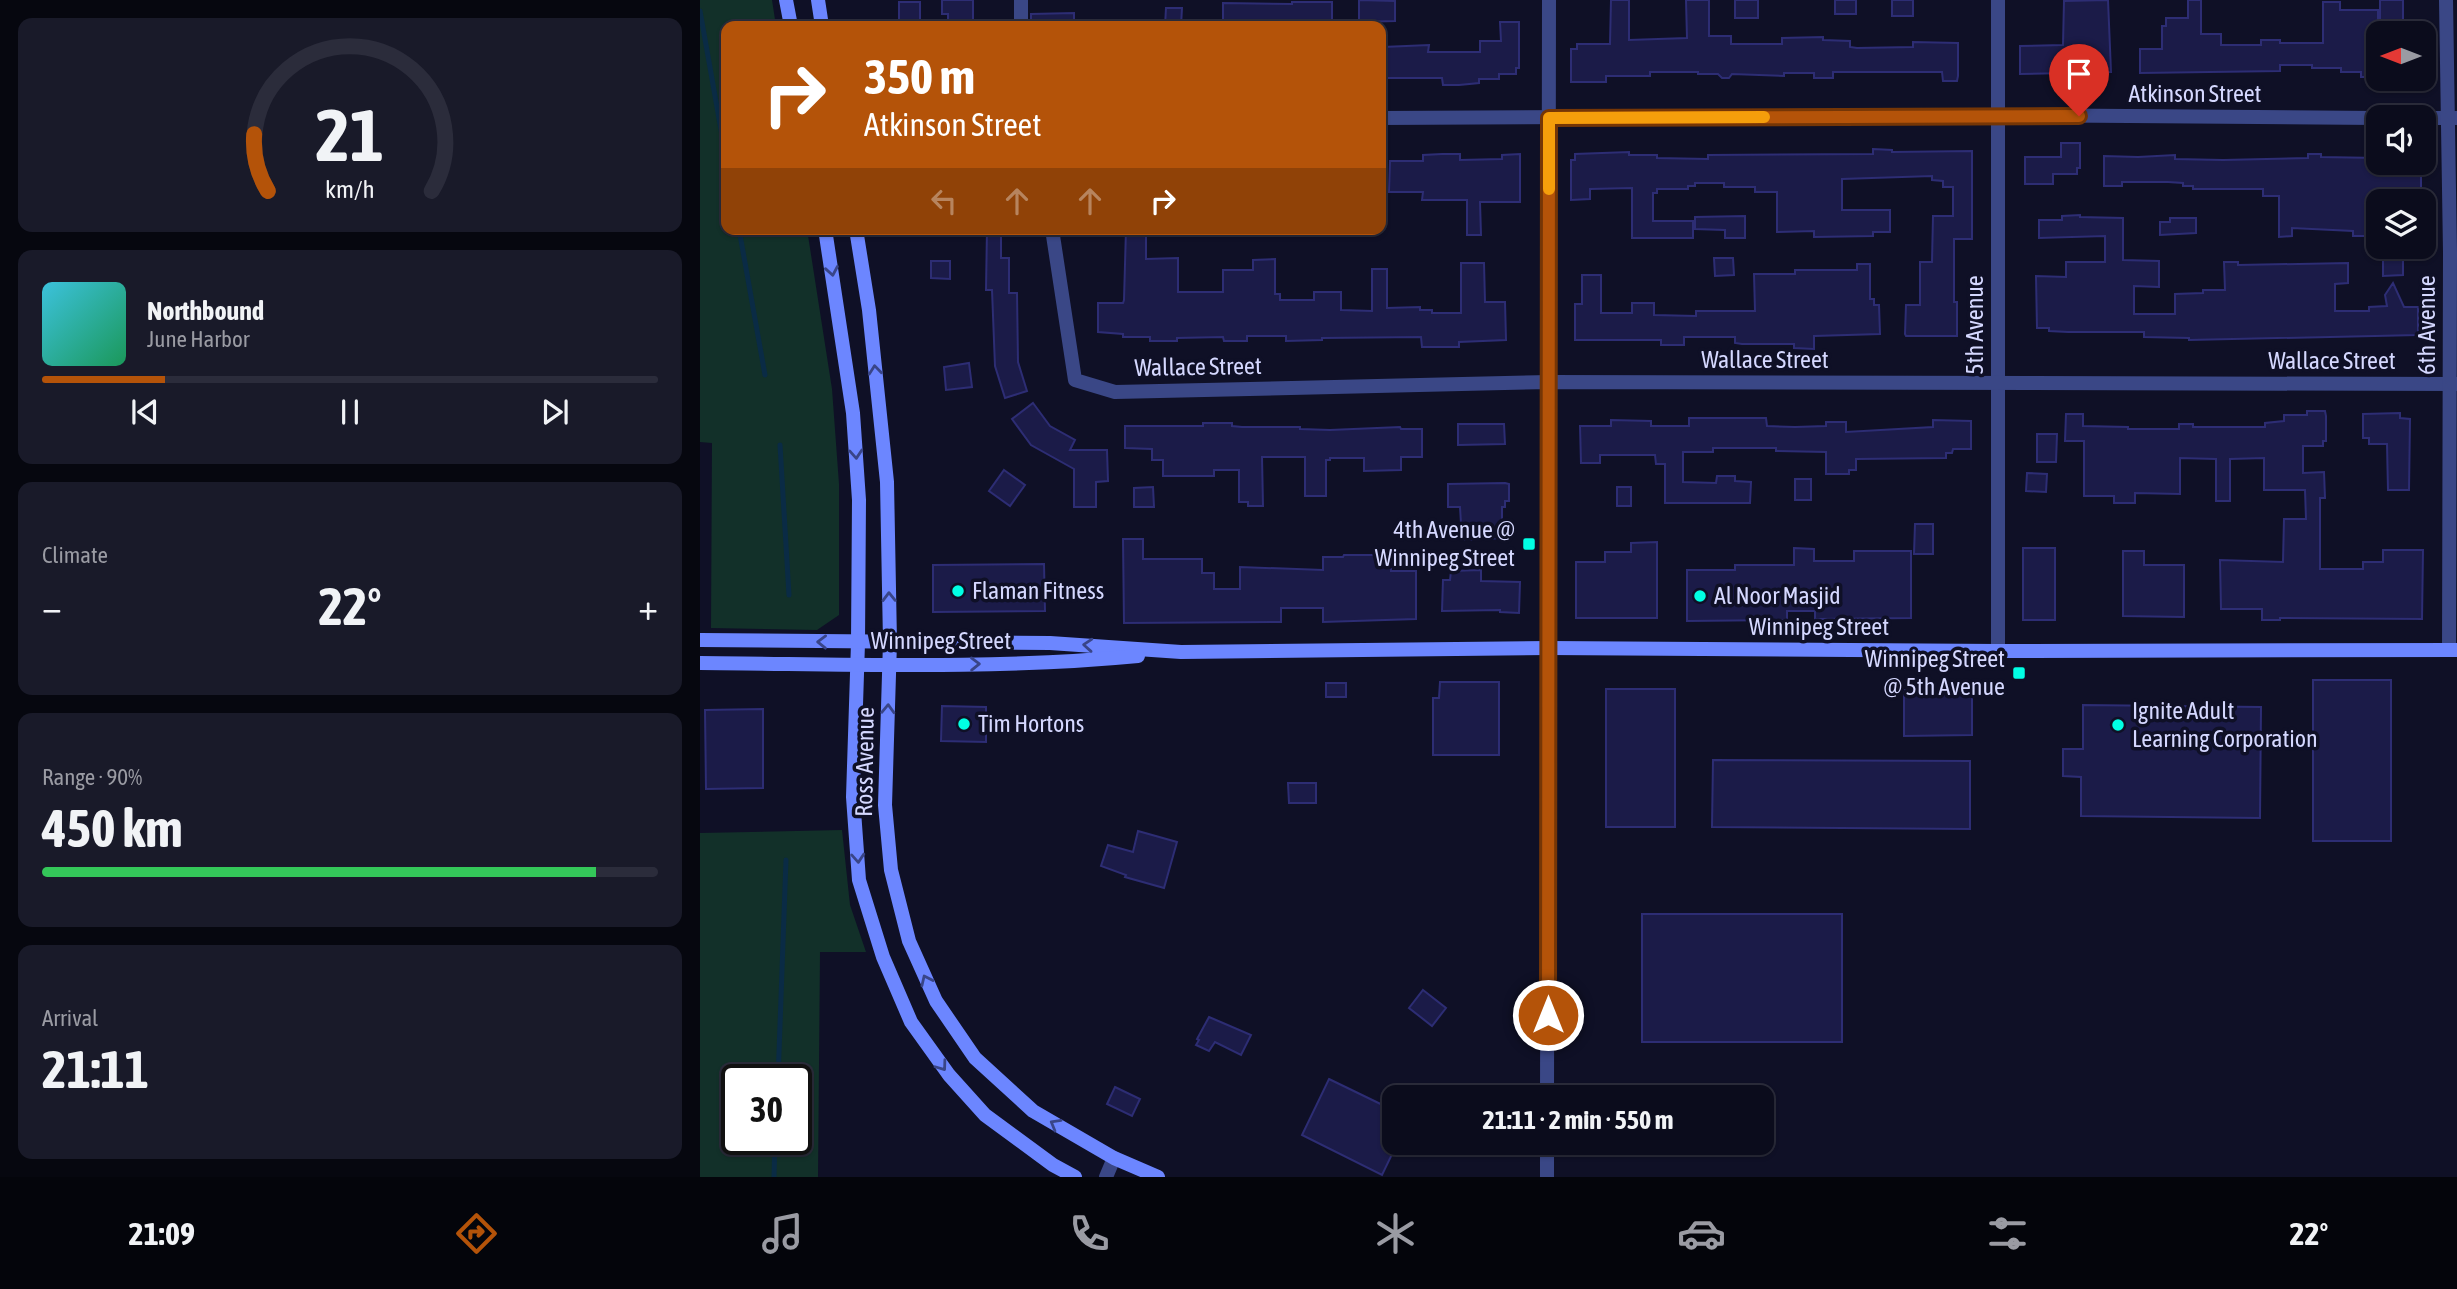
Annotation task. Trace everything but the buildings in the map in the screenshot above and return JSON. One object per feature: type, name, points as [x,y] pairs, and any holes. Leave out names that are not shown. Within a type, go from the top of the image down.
[{"type":"main road","points":[[786,0],[790,21]]},
{"type":"main road","points":[[818,0],[821,21]]},
{"type":"main road","name":"Ross Avenue","points":[[826,235],[853,413],[859,500],[858,664],[853,797],[859,880],[887,968],[911,1022],[958,1086],[985,1115],[1053,1165],[1075,1177]]},
{"type":"main road","name":"Ross Avenue","points":[[857,235],[869,310],[887,482],[890,642],[885,805],[891,870],[909,942],[936,1001],[975,1058],[1033,1111],[1114,1158],[1158,1177]]},
{"type":"main road","name":"Winnipeg Street","points":[[700,640],[1050,643],[1181,652],[1548,648],[2453,650]]},
{"type":"main road","name":"Winnipeg Street","points":[[700,663],[889,666],[1066,663],[1181,652]]},
{"type":"street","points":[[1021,0],[1021,21]]},
{"type":"street","points":[[1547,1085],[1549,0]]},
{"type":"street","name":"5th Avenue","points":[[1998,0],[1998,651]]},
{"type":"street","name":"6th Avenue","points":[[2446,0],[2452,118],[2453,650]]},
{"type":"street","name":"Atkinson Street","points":[[1386,118],[2366,118]]},
{"type":"street","name":"Wallace Street","points":[[1053,235],[1075,380],[1115,391],[1549,382],[2453,384]]},
{"type":"street","points":[[1547,1155],[1547,1177]]},
{"type":"street","points":[[1106,1177],[1114,1158]]},
{"type":"green space","points":[[700,0],[772,0],[775,21],[721,21],[721,235],[808,235],[832,389],[839,484],[839,615],[817,630],[711,628],[712,443],[700,442]]},
{"type":"green space","points":[[842,830],[850,905],[866,952],[820,952],[818,1177],[700,1177],[700,833]]},
{"type":"waterway","points":[[700,11],[721,130]]},
{"type":"waterway","points":[[740,235],[765,375]]},
{"type":"waterway","points":[[780,445],[789,595]]},
{"type":"waterway","points":[[779,1064],[786,860]]},
{"type":"waterway","points":[[774,1177],[775,1155]]},
{"type":"slow traffic","points":[[1549,189],[1549,118],[1764,117]]},
{"type":"place","name":"4th Avenue @ Winnipeg Street","points":[[1529,544]]},
{"type":"place","name":"Flaman Fitness","points":[[958,591]]},
{"type":"place","name":"Al Noor Masjid","points":[[1700,596]]},
{"type":"place","name":"Winnipeg Street @ 5th Avenue","points":[[2019,673]]},
{"type":"place","name":"Tim Hortons","points":[[964,724]]},
{"type":"place","name":"Ignite Adult Learning Corporation","points":[[2118,725]]},
{"type":"route","points":[[1548,1015],[1549,118],[2079,116]]}]
